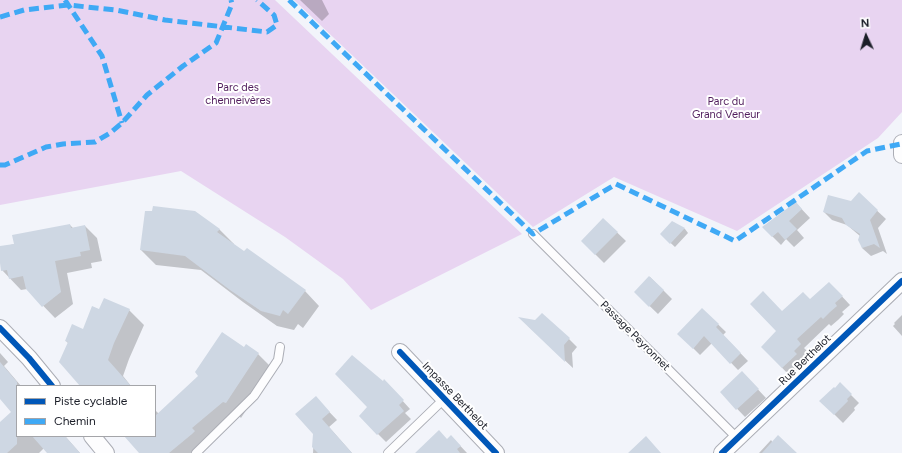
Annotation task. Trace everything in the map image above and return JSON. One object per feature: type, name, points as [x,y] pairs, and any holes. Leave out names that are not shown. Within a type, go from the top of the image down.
[{"type":"street","points":[[902,143],[902,155]]},
{"type":"street","name":"Rue Berthelot","points":[[722,453],[902,281]]},
{"type":"street","points":[[0,328],[29,358],[51,385]]},
{"type":"street","name":"Impasse Berthelot","points":[[400,352],[496,453]]},
{"type":"street","points":[[93,437],[106,453]]},
{"type":"lane","name":"Passage Peyronnet","points":[[533,234],[737,438]]},
{"type":"lane","points":[[196,453],[254,396],[278,360],[280,347]]},
{"type":"lane","points":[[388,453],[444,398]]},
{"type":"green space","name":"Parc des chenneivères","points":[[0,0],[275,0],[522,234],[371,310],[343,279],[285,237],[181,171],[0,205]]},
{"type":"green space","name":"Parc du Grand Veneur","points":[[294,0],[902,0],[902,112],[878,138],[737,231],[614,177],[533,227]]},
{"type":"building","points":[[859,192],[878,210],[870,220],[880,248],[874,244],[862,248],[858,240],[860,234],[846,225],[842,218],[823,212],[828,195],[851,201]]},
{"type":"building","points":[[796,202],[802,209],[789,221],[797,229],[785,240],[778,232],[772,237],[762,227]]},
{"type":"building","points":[[153,206],[195,211],[220,229],[217,232],[244,251],[247,248],[306,290],[288,314],[283,310],[280,316],[261,311],[185,256],[140,250],[145,211],[152,211]]},
{"type":"building","points":[[603,218],[618,232],[595,255],[581,241]]},
{"type":"building","points":[[672,221],[685,228],[670,244],[660,234]]},
{"type":"building","points":[[70,224],[71,228],[85,225],[90,250],[80,252],[81,256],[55,261],[61,292],[42,307],[26,289],[23,276],[9,279],[7,270],[1,271],[0,246],[14,244],[12,235]]},
{"type":"building","points":[[649,276],[664,290],[649,307],[634,292]]},
{"type":"building","points":[[829,282],[843,296],[835,303],[837,306],[823,319],[821,317],[797,339],[801,344],[794,351],[797,354],[782,368],[761,347],[776,331],[750,304],[763,291],[782,311],[803,292],[810,299]]},
{"type":"building","points":[[104,298],[130,309],[114,343],[108,360],[130,385],[79,385],[59,362],[68,342],[65,341],[72,324],[83,329],[92,306],[99,309]]},
{"type":"building","points":[[702,308],[719,324],[716,327],[741,353],[730,364],[704,336],[693,349],[677,334]]},
{"type":"building","points":[[542,313],[570,338],[564,345],[565,362],[518,317],[535,320]]},
{"type":"building","points":[[222,332],[244,347],[246,344],[259,353],[226,403],[223,402],[192,428],[195,431],[192,434],[169,453],[139,453],[125,437],[156,437],[156,415],[198,376],[195,372]]},
{"type":"building","points":[[352,355],[383,381],[384,379],[404,400],[399,405],[404,411],[377,435],[359,416],[367,407],[335,374]]},
{"type":"building","points":[[0,362],[17,382],[17,444],[7,453],[0,453],[0,422],[11,412],[0,399]]},
{"type":"building","points":[[742,371],[759,389],[736,410],[720,392]]},
{"type":"building","points":[[840,382],[852,394],[847,399],[848,401],[834,415],[819,401]]},
{"type":"building","points":[[316,396],[330,412],[322,419],[352,453],[318,453],[312,447],[313,434],[295,414]]},
{"type":"building","points":[[439,430],[447,439],[451,435],[461,446],[457,449],[460,453],[415,453]]},
{"type":"building","points":[[778,435],[797,453],[762,453]]},
{"type":"building","points":[[646,436],[661,453],[628,453]]},
{"type":"building","points":[[33,437],[66,437],[80,453],[47,453]]},
{"type":"marked path","points":[[65,0],[102,56],[122,123]]},
{"type":"marked path","points":[[0,165],[5,165],[46,147],[63,144],[95,142],[110,133],[122,123],[147,95],[183,66],[216,43],[232,4],[231,0]]},
{"type":"marked path","points":[[0,17],[24,10],[68,5],[116,10],[165,20],[267,32],[277,25],[274,15],[257,0]]},
{"type":"marked path","points":[[289,0],[533,234],[616,184],[735,241],[867,151],[901,144]]},
{"type":"cycle path","points":[[722,453],[902,281]]},
{"type":"cycle path","points":[[0,328],[29,358],[51,385]]},
{"type":"cycle path","points":[[400,352],[496,453]]}]
